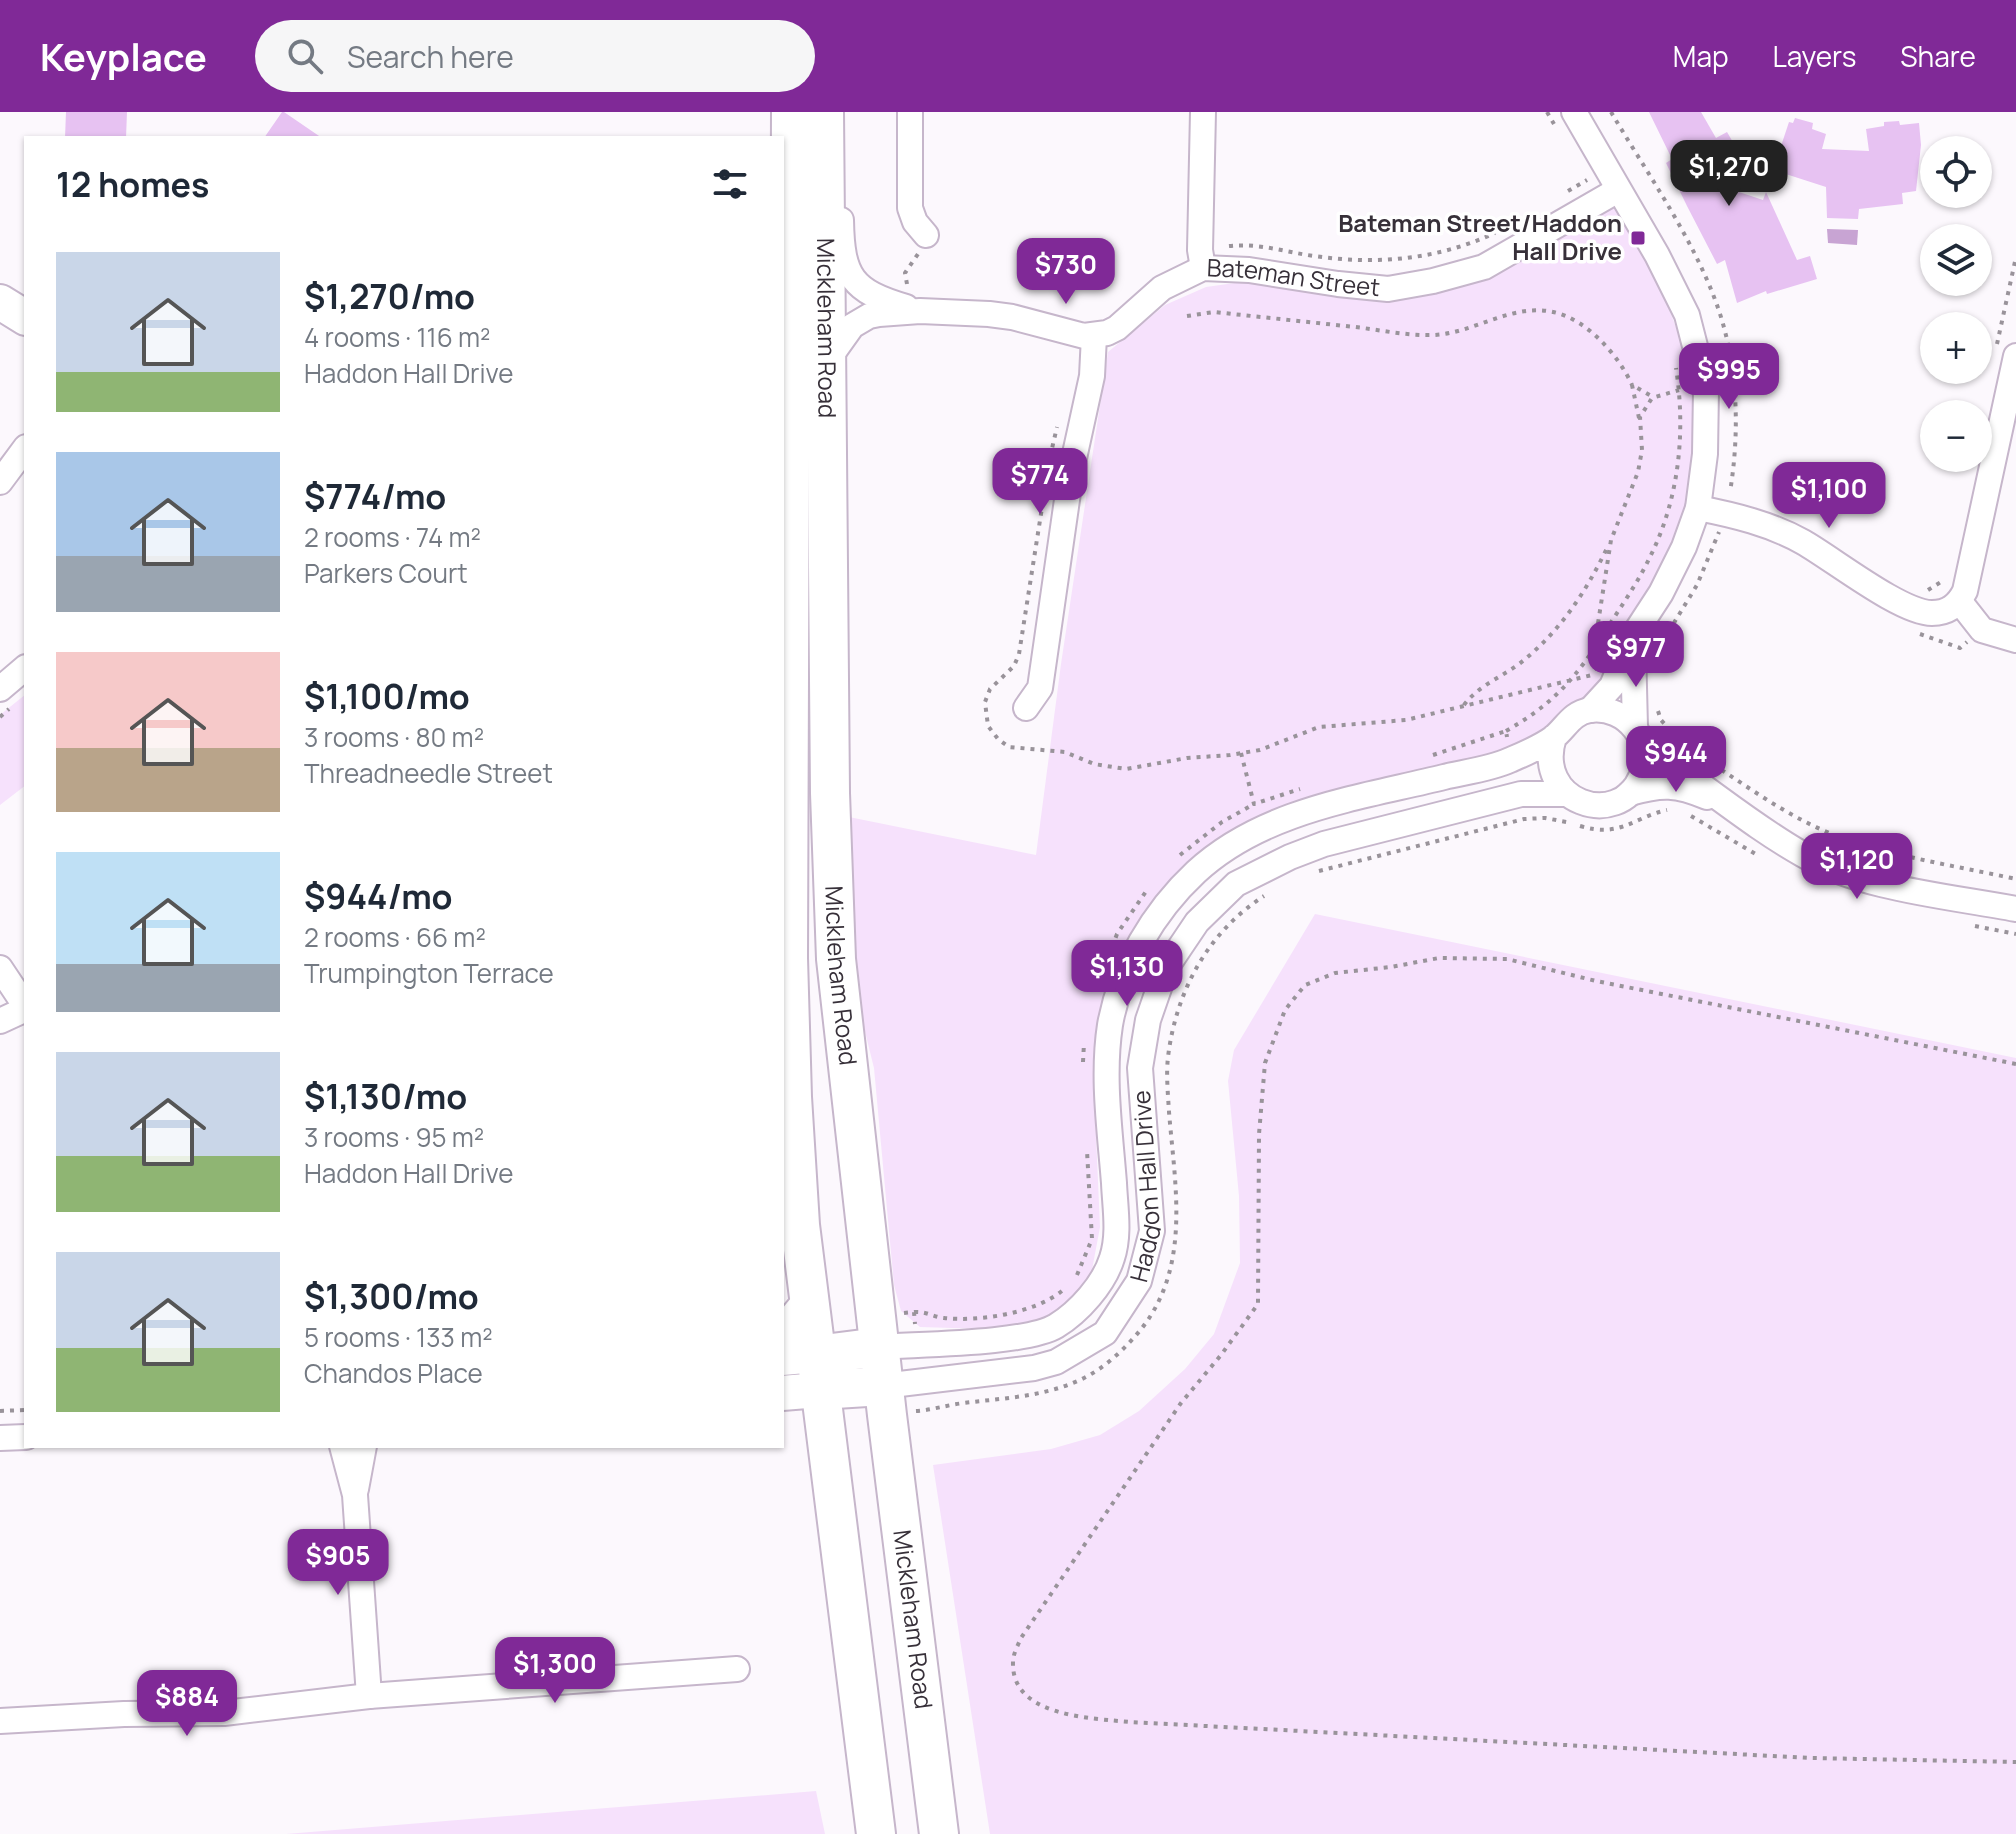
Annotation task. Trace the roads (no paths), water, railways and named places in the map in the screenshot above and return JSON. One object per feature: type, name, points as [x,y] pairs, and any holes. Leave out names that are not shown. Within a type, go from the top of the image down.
[{"type":"main road","name":"Mickleham Road","points":[[791,112],[788,958],[792,1097],[800,1225],[810,1302],[806,1368],[876,1834]]},
{"type":"main road","name":"Mickleham Road","points":[[824,112],[830,793],[836,959],[883,1386],[939,1834]]},
{"type":"main road","points":[[806,1368],[879,1347]]},
{"type":"main road","points":[[806,1368],[883,1386]]},
{"type":"street","points":[[840,112],[841,236],[852,278],[876,298],[920,311]]},
{"type":"street","points":[[910,112],[910,208],[915,222],[926,235]]},
{"type":"street","points":[[1203,112],[1200,250],[1203,268]]},
{"type":"street","points":[[1574,112],[1657,255],[1687,315],[1706,389],[1705,454],[1698,508],[1684,547],[1661,593],[1633,636],[1612,686],[1590,710],[1564,723],[1554,737],[1550,765],[1556,781],[1566,794],[1583,803],[1600,805],[1616,802],[1630,793],[1676,778]]},
{"type":"street","name":"Bateman Street","points":[[1094,336],[1117,328],[1162,288],[1203,268],[1249,270],[1388,289],[1484,267],[1618,190]]},
{"type":"street","points":[[0,302],[24,317]]},
{"type":"street","points":[[827,361],[844,335],[861,320],[879,314],[920,311],[1012,317],[1094,336],[1092,376],[1071,472],[1040,688],[1026,708]]},
{"type":"street","points":[[1698,508],[1754,521],[1801,541],[1905,605],[1930,613],[1948,611],[1960,602],[1965,591],[2016,356]]},
{"type":"street","points":[[1960,602],[1982,630],[2016,640]]},
{"type":"street","points":[[1630,793],[1641,780],[1646,763],[1633,685],[1633,636]]},
{"type":"street","points":[[0,689],[24,669]]},
{"type":"street","points":[[1590,710],[1607,710],[1622,716],[1676,778],[1731,807],[1804,855],[1849,874],[2016,909]]},
{"type":"street","name":"Haddon Hall Drive","points":[[879,1347],[1021,1337],[1054,1327],[1081,1305],[1103,1276],[1112,1258],[1117,1230],[1106,1076],[1110,1023],[1126,971],[1155,918],[1197,871],[1236,842],[1265,826],[1322,807],[1507,762],[1554,737]]},
{"type":"street","name":"Haddon Hall Drive","points":[[883,1386],[1045,1365],[1056,1362],[1105,1333],[1139,1281],[1152,1231],[1140,1068],[1148,1020],[1166,968],[1197,922],[1236,884],[1324,844],[1521,794],[1566,794]]},
{"type":"street","points":[[0,968],[24,1005]]},
{"type":"street","points":[[0,1021],[24,1009]]},
{"type":"street","points":[[784,1328],[810,1302]]},
{"type":"street","points":[[784,1391],[806,1368]]},
{"type":"street","points":[[0,1438],[24,1437]]},
{"type":"street","points":[[343,1448],[355,1495],[369,1696]]},
{"type":"street","points":[[355,1495],[364,1448]]},
{"type":"street","points":[[0,1721],[124,1714],[224,1713],[369,1696],[737,1669]]},
{"type":"place","name":"Bateman Street/Haddon Hall Drive","points":[[1638,238]]}]
